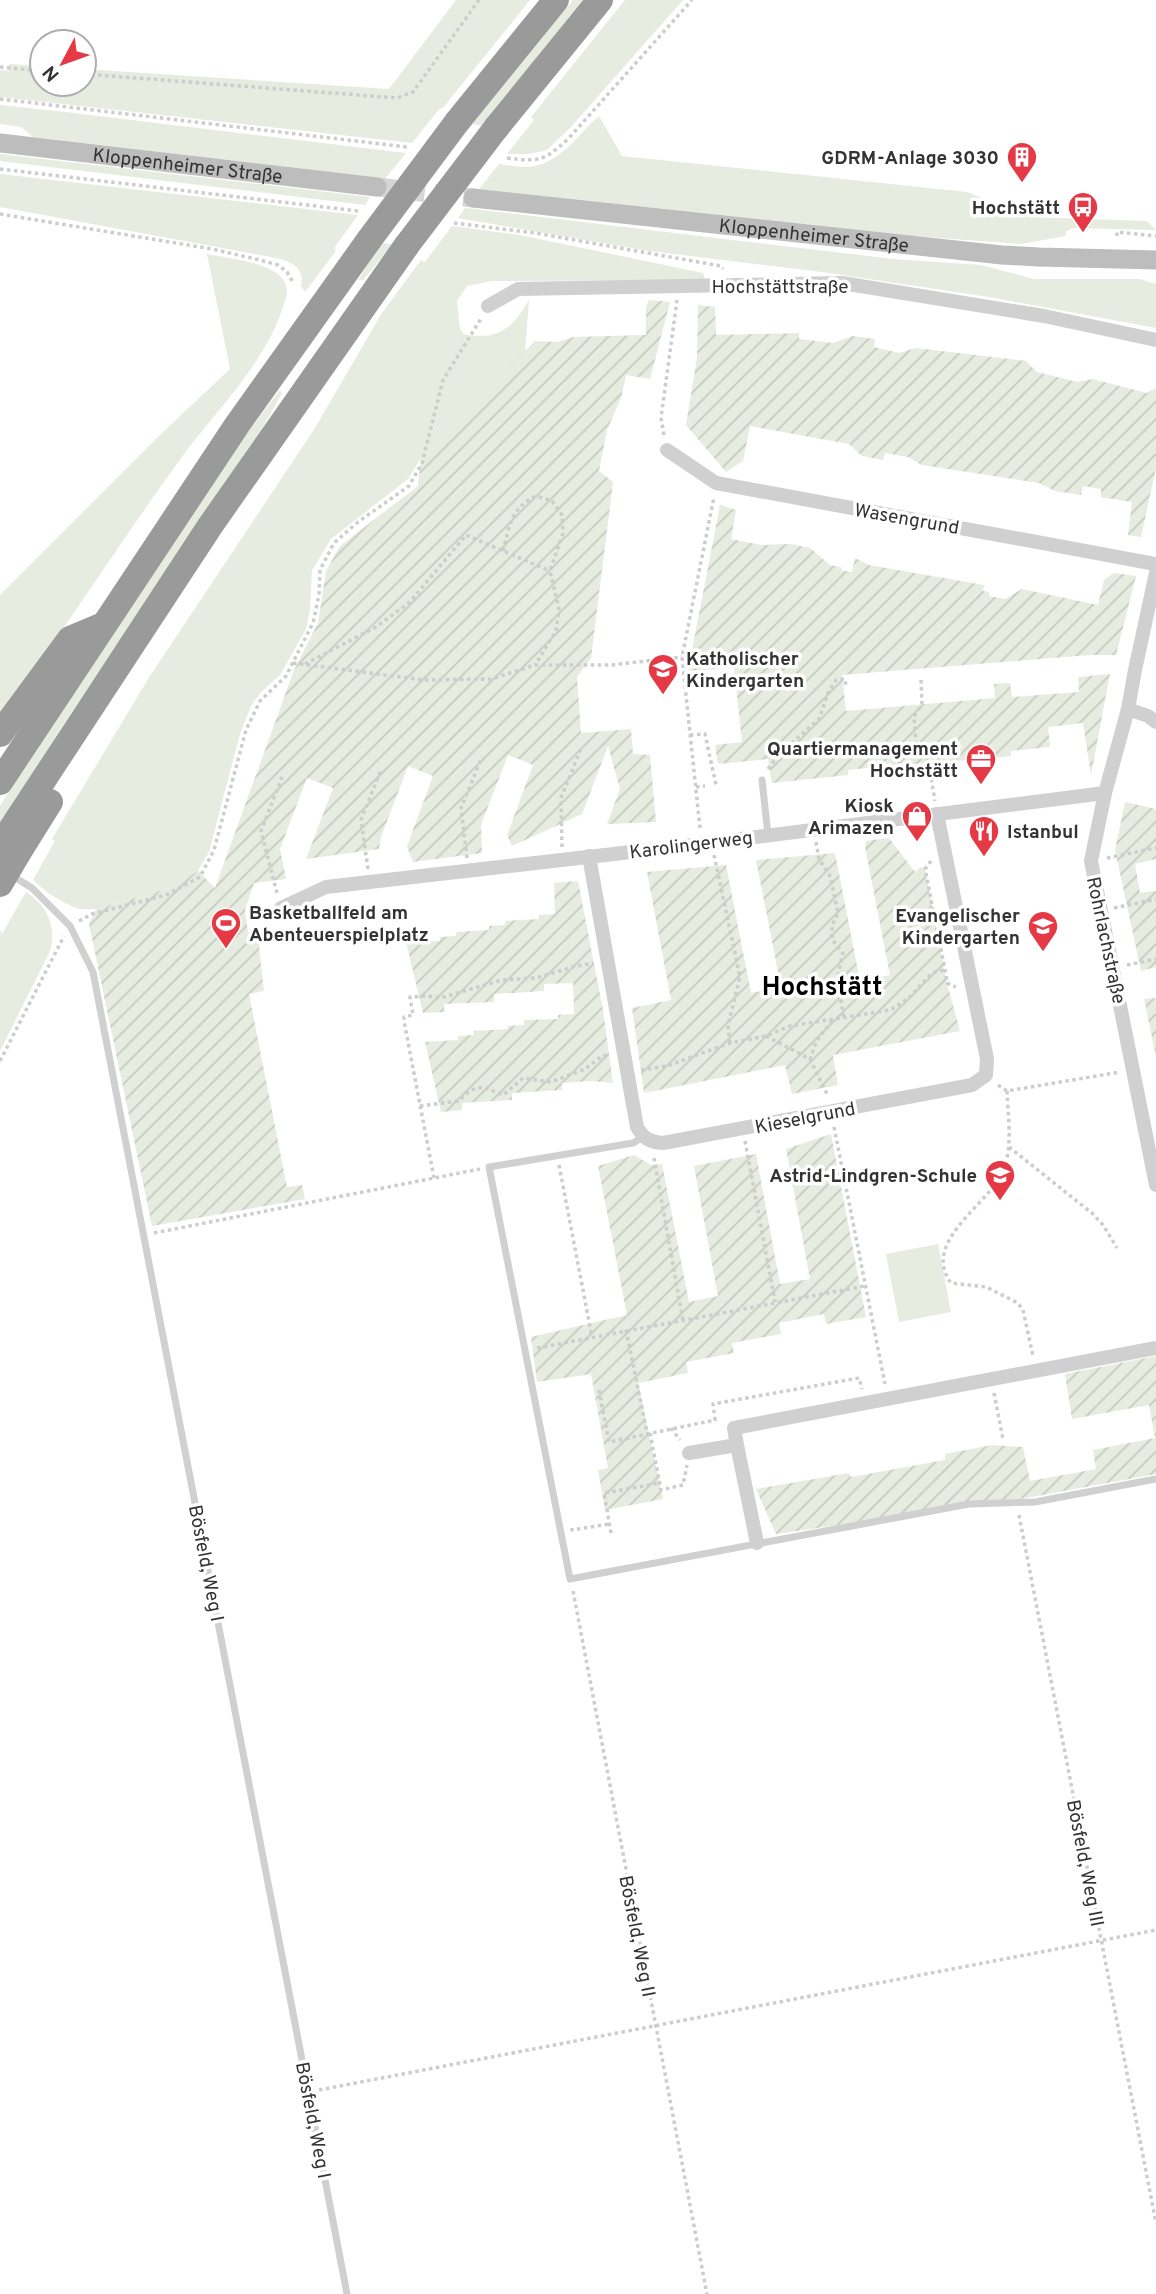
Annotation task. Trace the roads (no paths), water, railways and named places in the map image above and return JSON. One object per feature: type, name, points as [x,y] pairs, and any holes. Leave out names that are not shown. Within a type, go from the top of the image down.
[{"type":"highway","points":[[0,782],[237,425],[457,122],[556,0]]},
{"type":"highway","points":[[0,884],[5,853],[82,750],[86,715],[210,526],[407,245],[496,128],[600,0]]},
{"type":"highway","points":[[0,734],[69,639],[102,626]]},
{"type":"main road","name":"Kloppenheimer Straße","points":[[0,143],[377,187]]},
{"type":"main road","name":"Kloppenheimer Straße","points":[[473,198],[1002,255],[1153,262]]},
{"type":"street","name":"Hochstättstraße","points":[[488,306],[518,289],[842,283],[1044,316],[1156,340]]},
{"type":"street","name":"Wasengrund","points":[[667,450],[716,483],[1156,564]]},
{"type":"street","name":"Rohrlachstraße","points":[[1156,573],[1128,709],[1105,793],[1091,862],[1156,1185]]},
{"type":"street","points":[[1128,709],[1156,722]]},
{"type":"street","name":"Karolingerweg","points":[[281,908],[326,887],[707,844],[1105,793]]},
{"type":"street","name":"Kieselgrund","points":[[647,1139],[663,1143],[831,1113],[972,1086],[986,1075],[987,1059],[937,814]]},
{"type":"street","points":[[589,856],[637,1127],[647,1139]]},
{"type":"street","points":[[757,1543],[734,1428],[1156,1348]]},
{"type":"street","points":[[690,1453],[737,1445]]},
{"type":"lane","points":[[762,780],[768,835]]},
{"type":"lane","name":"Bösfeld, Weg I","points":[[5,853],[32,888],[70,926],[93,972],[347,2294]]},
{"type":"lane","points":[[647,1139],[489,1167],[570,1579],[969,1504],[1035,1503],[1156,1479]]},
{"type":"tunnel","points":[[377,187],[473,198]]},
{"type":"place","name":"GDRM-Anlage 3030","points":[[1022,184]]},
{"type":"place","name":"Hochstätt","points":[[1083,234]]},
{"type":"place","name":"Katholischer Kindergarten","points":[[663,696]]},
{"type":"place","name":"Quartiermanagement Hochstätt","points":[[981,786]]},
{"type":"place","name":"Kiosk Arimazen","points":[[917,843]]},
{"type":"place","name":"Istanbul","points":[[984,858]]},
{"type":"place","name":"Basketballfeld am Abenteuerspielplatz","points":[[226,950]]},
{"type":"place","name":"Evangelischer Kindergarten","points":[[1043,953]]},
{"type":"place","name":"Astrid-Lindgren-Schule","points":[[1000,1202]]},
{"type":"district","name":"Hochstätt","points":[[822,986]]}]
